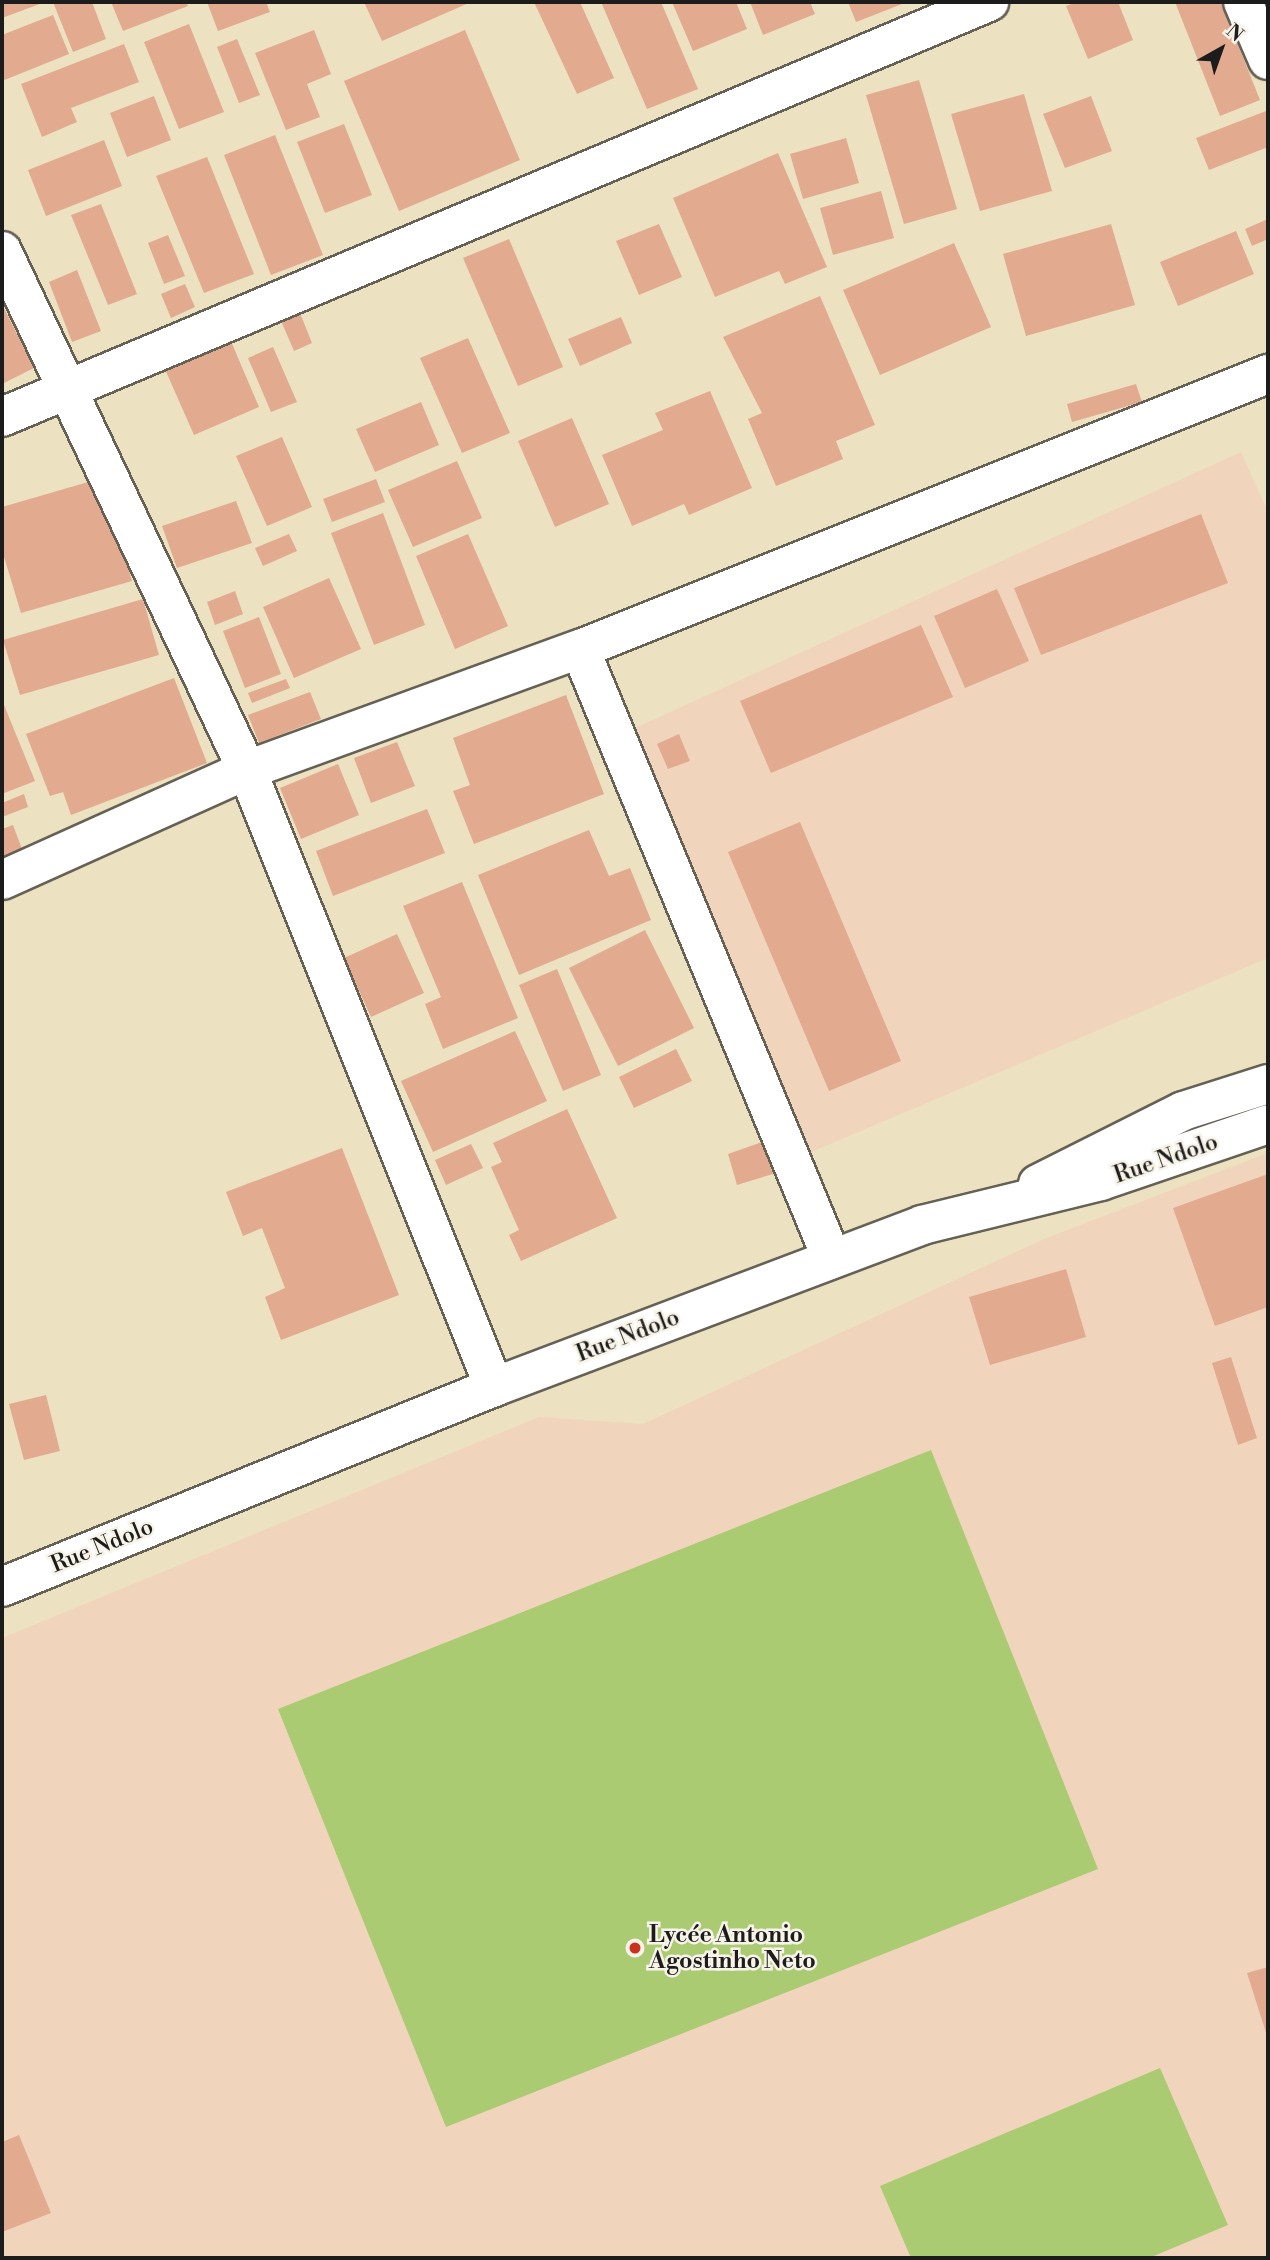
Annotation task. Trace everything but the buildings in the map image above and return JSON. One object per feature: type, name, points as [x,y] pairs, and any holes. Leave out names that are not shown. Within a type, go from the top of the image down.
[{"type":"street","points":[[2,416],[989,2]]},
{"type":"street","points":[[1243,2],[1268,60]]},
{"type":"street","points":[[2,251],[247,770],[494,1387]]},
{"type":"street","points":[[2,880],[247,770],[580,649],[1268,374]]},
{"type":"street","points":[[580,649],[832,1259]]},
{"type":"street","points":[[1006,1203],[1095,1150],[1183,1111],[1268,1084]]},
{"type":"street","name":"Rue Ndolo","points":[[2,1587],[494,1387],[832,1259],[1006,1203],[1101,1181],[1268,1124]]},
{"type":"shaded area","points":[[1241,452],[1268,512],[1268,958],[809,1153],[633,729]]},
{"type":"shaded area","name":"Lycée Antonio Agostinho Neto","points":[[1268,1153],[1268,2258],[2,2258],[2,1638],[539,1417],[643,1424],[1044,1239]]},
{"type":"green space","points":[[931,1450],[1098,1869],[446,2127],[278,1709]]},
{"type":"green space","points":[[1160,2068],[1228,2225],[1149,2258],[911,2258],[880,2186]]},
{"type":"place","name":"Lycée Antonio Agostinho Neto","points":[[635,1948]]}]
